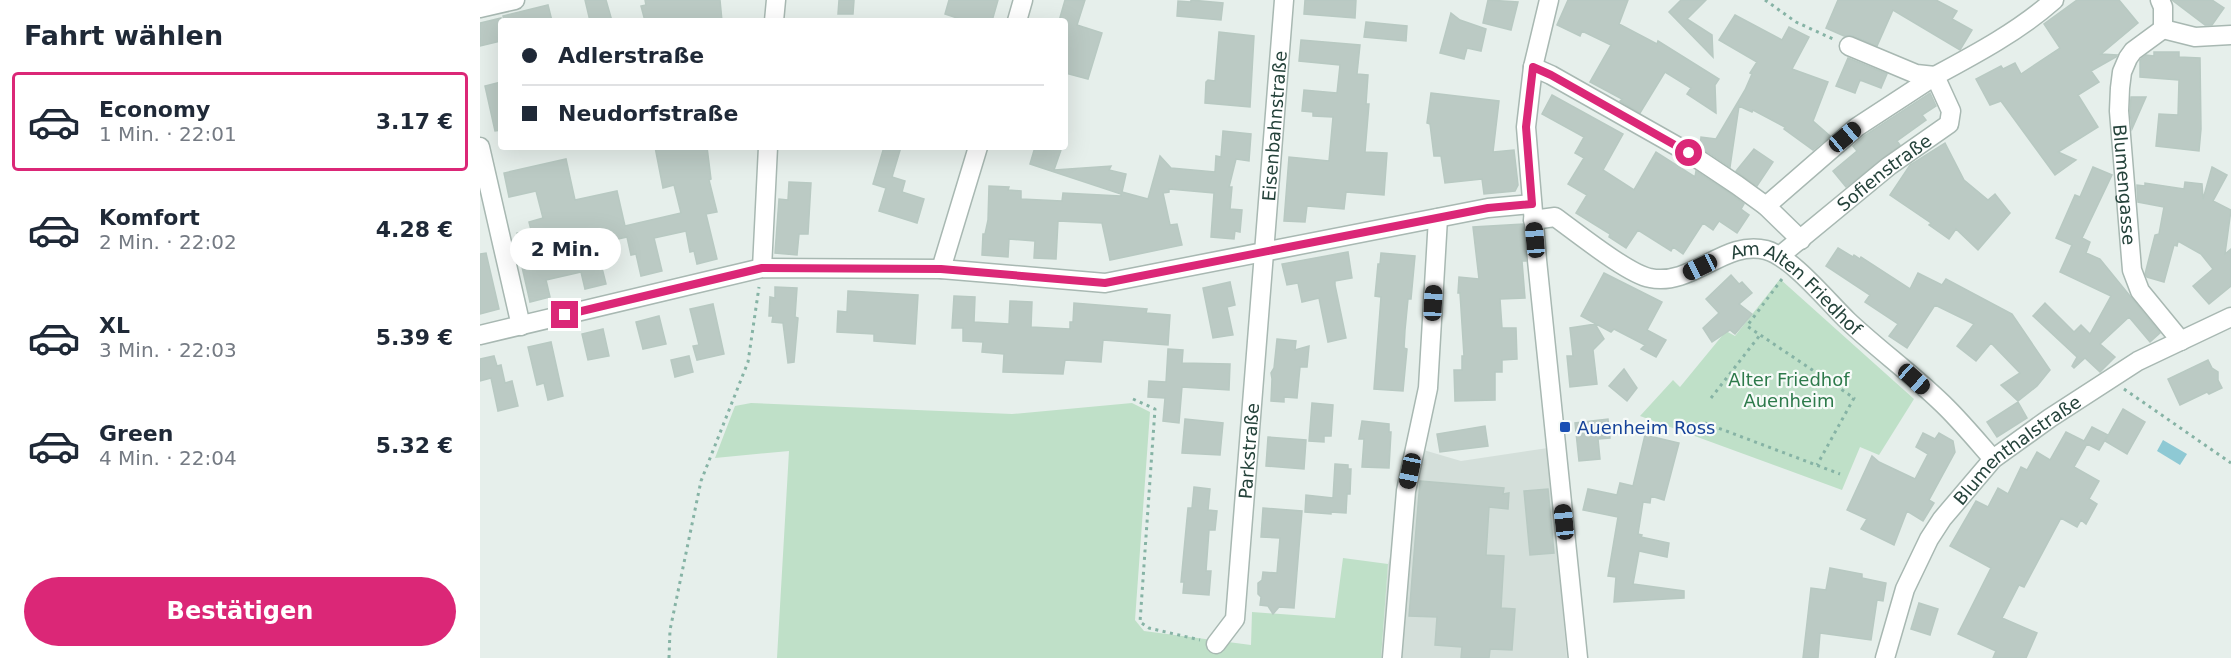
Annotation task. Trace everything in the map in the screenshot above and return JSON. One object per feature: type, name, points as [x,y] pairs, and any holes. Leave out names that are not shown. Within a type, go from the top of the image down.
[{"type":"street","points":[[480,8],[515,0]]},
{"type":"street","points":[[774,18],[776,0]]},
{"type":"street","points":[[1018,18],[1023,0]]},
{"type":"street","name":"Eisenbahnstraße","points":[[1263,252],[1284,0]]},
{"type":"street","points":[[1549,0],[1533,67],[1526,127],[1532,212],[1578,658]]},
{"type":"street","points":[[1766,206],[1857,127],[1935,76],[1982,51],[2043,10],[2054,0]]},
{"type":"street","points":[[2160,0],[2163,7],[2163,29],[2195,37],[2231,35]]},
{"type":"street","name":"Blumengasse","points":[[2163,29],[2133,51],[2128,58],[2122,72],[2119,111],[2132,270],[2140,291],[2181,341]]},
{"type":"street","points":[[1850,46],[1917,74],[1935,76]]},
{"type":"street","points":[[1533,67],[1689,153],[1766,206],[1801,240]]},
{"type":"street","name":"Sofienstraße","points":[[1786,261],[1801,240],[1889,166],[1948,124],[1951,111],[1935,76]]},
{"type":"street","points":[[480,147],[521,326]]},
{"type":"street","points":[[762,268],[768,150]]},
{"type":"street","points":[[941,269],[977,150]]},
{"type":"street","name":"Am Alten Friedhof","points":[[480,335],[762,268],[941,269],[1105,283],[1488,208],[1532,212],[1555,217],[1633,271],[1648,278],[1664,280],[1678,278],[1742,249],[1764,249],[1786,261],[1849,321],[1946,407],[1993,459]]},
{"type":"street","points":[[1392,658],[1406,491],[1428,388],[1438,218]]},
{"type":"street","name":"Parkstraße","points":[[1216,644],[1235,619],[1263,252]]},
{"type":"street","name":"Blumenthalstraße","points":[[1885,658],[1905,589],[1929,539],[1942,519],[1993,459],[2050,418],[2138,361],[2231,317]]},
{"type":"path","points":[[1765,0],[1796,22],[1850,46]]},
{"type":"path","points":[[1786,261],[1748,326],[1854,398],[1817,465]]},
{"type":"path","points":[[669,658],[670,630],[701,481],[748,362],[762,268]]},
{"type":"path","points":[[1711,398],[1760,335]]},
{"type":"path","points":[[2110,379],[2231,463]]},
{"type":"path","points":[[1133,399],[1155,409],[1140,622],[1149,628],[1216,644]]},
{"type":"path","points":[[1705,423],[1840,474]]},
{"type":"shaded area","points":[[1548,448],[1567,658],[1381,658],[1388,564],[1420,449],[1461,461]]},
{"type":"green space","name":"Alter Friedhof Auenheim","points":[[1780,279],[1914,399],[1879,455],[1860,447],[1842,490],[1640,416],[1673,380],[1680,387],[1726,331],[1735,336]]},
{"type":"green space","points":[[751,403],[1012,414],[1132,403],[1150,412],[1135,620],[1144,631],[1251,645],[1252,612],[1335,618],[1343,558],[1388,564],[1381,658],[777,658],[789,451],[715,458],[735,406]]},
{"type":"water","points":[[2163,440],[2187,454],[2180,465],[2157,451]]},
{"type":"building","points":[[585,0],[606,0],[611,18],[589,18]]},
{"type":"building","points":[[645,0],[720,0],[722,18],[644,18],[641,6],[646,5]]},
{"type":"building","points":[[839,0],[854,0],[853,14],[838,14]]},
{"type":"building","points":[[949,0],[998,0],[993,18],[957,18],[945,14]]},
{"type":"building","points":[[1065,0],[1085,0],[1077,25],[1102,33],[1088,79],[1068,74],[1068,18],[1060,18]]},
{"type":"building","points":[[1191,0],[1223,3],[1221,20],[1177,16],[1178,1],[1191,2]]},
{"type":"building","points":[[1305,0],[1356,0],[1355,18],[1304,14]]},
{"type":"building","points":[[1488,0],[1518,2],[1511,30],[1483,23]]},
{"type":"building","points":[[1568,0],[1628,0],[1619,24],[1657,44],[1658,41],[1719,79],[1715,85],[1716,113],[1687,94],[1691,88],[1665,72],[1640,113],[1620,101],[1622,99],[1590,82],[1611,45],[1582,31],[1580,36],[1557,25]]},
{"type":"building","points":[[1681,0],[1706,0],[1687,19],[1712,35],[1713,57],[1669,12]]},
{"type":"building","points":[[1838,0],[1936,0],[1957,11],[1952,19],[1972,30],[1960,50],[1893,10],[1877,46],[1826,28]]},
{"type":"building","points":[[2077,0],[2119,0],[2138,23],[2101,54],[2117,55],[2116,57],[2091,71],[2099,82],[2078,95],[2098,127],[2058,152],[2076,160],[2055,175],[2001,101],[1990,105],[1976,79],[2001,66],[2003,69],[2015,63],[2021,74],[2060,48],[2044,24]]},
{"type":"building","points":[[2172,0],[2212,0],[2224,8],[2212,25],[2205,25]]},
{"type":"building","points":[[548,5],[551,18],[503,18],[503,16]]},
{"type":"building","points":[[1451,13],[1460,20],[1486,29],[1481,51],[1467,48],[1464,59],[1440,53]]},
{"type":"building","points":[[1735,15],[1782,40],[1789,27],[1809,37],[1792,69],[1828,82],[1813,121],[1830,136],[1813,150],[1784,129],[1785,127],[1753,110],[1752,112],[1739,106],[1730,167],[1700,147],[1701,137],[1716,139],[1745,90],[1752,74],[1750,73],[1757,62],[1719,40]]},
{"type":"building","points":[[498,19],[498,42],[480,46],[480,23]]},
{"type":"building","points":[[1366,22],[1407,26],[1406,41],[1364,37]]},
{"type":"building","points":[[1219,32],[1254,36],[1250,107],[1205,103],[1206,82],[1215,81]]},
{"type":"building","points":[[1301,40],[1360,45],[1357,74],[1368,75],[1366,104],[1369,104],[1365,152],[1387,153],[1384,195],[1346,192],[1344,209],[1307,206],[1305,222],[1284,221],[1289,157],[1329,161],[1333,117],[1313,116],[1313,112],[1302,111],[1304,90],[1337,93],[1340,65],[1299,61]]},
{"type":"building","points":[[2154,52],[2179,52],[2179,57],[2200,58],[2199,151],[2156,146],[2159,114],[2178,115],[2179,80],[2140,77],[2140,60],[2146,55],[2154,56]]},
{"type":"building","points":[[1848,58],[1887,74],[1881,88],[1860,80],[1855,93],[1836,86]]},
{"type":"building","points":[[498,83],[498,130],[495,131],[485,86]]},
{"type":"building","points":[[1431,93],[1499,101],[1493,152],[1514,150],[1518,185],[1515,191],[1484,194],[1482,179],[1445,183],[1441,156],[1434,156],[1430,124],[1427,123]]},
{"type":"building","points":[[1930,93],[1936,106],[1922,115],[1926,120],[1897,141],[1900,145],[1846,187],[1833,171],[1857,151],[1853,146],[1864,136]]},
{"type":"building","points":[[1552,95],[1623,134],[1603,170],[1634,190],[1656,152],[1695,177],[1696,171],[1744,204],[1741,209],[1749,215],[1737,233],[1719,221],[1713,230],[1703,223],[1683,254],[1673,247],[1671,251],[1638,230],[1626,248],[1609,237],[1610,234],[1576,213],[1587,195],[1568,184],[1584,158],[1575,153],[1584,137],[1542,114]]},
{"type":"building","points":[[2131,97],[2146,97],[2132,129],[2130,111]]},
{"type":"building","points":[[1223,131],[1251,134],[1249,161],[1236,159],[1229,187],[1232,187],[1230,209],[1242,210],[1240,232],[1235,231],[1234,239],[1211,237],[1214,193],[1169,189],[1169,192],[1163,193],[1170,225],[1177,224],[1182,245],[1110,260],[1102,223],[1058,221],[1056,259],[1034,258],[1035,241],[1009,239],[1008,257],[982,255],[983,234],[985,234],[988,220],[989,186],[1009,187],[1008,190],[1021,191],[1021,199],[1062,201],[1063,193],[1121,196],[1121,194],[1030,164],[1034,150],[1061,150],[1054,170],[1111,166],[1109,170],[1126,174],[1122,192],[1148,199],[1160,156],[1171,168],[1215,172],[1216,156],[1221,157]]},
{"type":"building","points":[[1945,143],[1964,180],[1988,200],[1995,194],[2010,213],[1978,250],[1956,229],[1949,239],[1929,225],[1931,223],[1890,195],[1910,165]]},
{"type":"building","points":[[1754,149],[1773,162],[1757,186],[1736,171]]},
{"type":"building","points":[[656,150],[707,150],[711,179],[709,180],[717,212],[706,214],[717,259],[697,264],[694,251],[690,252],[686,231],[654,238],[662,271],[641,276],[636,254],[631,255],[627,237],[596,244],[606,284],[585,289],[581,272],[546,280],[550,297],[530,302],[517,233],[531,230],[529,222],[543,218],[536,191],[509,197],[504,173],[566,159],[575,200],[617,191],[625,226],[681,213],[674,185],[663,188]]},
{"type":"building","points":[[883,150],[900,150],[892,177],[905,181],[902,192],[924,199],[917,223],[879,211],[886,188],[873,184]]},
{"type":"building","points":[[2093,167],[2112,175],[2082,238],[2090,242],[2086,253],[2100,259],[2160,333],[2150,342],[2129,317],[2100,344],[2115,357],[2100,372],[2085,358],[2074,368],[2072,366],[2077,357],[2033,316],[2045,303],[2074,332],[2081,325],[2090,334],[2111,296],[2060,272],[2072,245],[2056,238],[2075,195],[2080,197]]},
{"type":"building","points":[[2212,167],[2227,175],[2213,201],[2231,210],[2225,254],[2231,249],[2231,286],[2209,304],[2193,286],[2213,269],[2201,254],[2178,241],[2177,246],[2174,245],[2164,282],[2147,277],[2145,274],[2155,235],[2159,234],[2164,207],[2138,202],[2137,185],[2145,186],[2145,183],[2184,189],[2185,182],[2202,184],[2203,199]]},
{"type":"building","points":[[789,182],[811,183],[808,234],[799,234],[797,255],[775,253],[779,199],[788,200]]},
{"type":"building","points":[[1523,224],[1526,261],[1522,261],[1525,298],[1500,299],[1502,328],[1516,328],[1517,359],[1502,360],[1502,372],[1495,372],[1495,400],[1455,401],[1454,370],[1462,370],[1462,356],[1464,356],[1460,293],[1458,293],[1459,277],[1479,279],[1473,227]]},
{"type":"building","points":[[1838,248],[1853,257],[1854,255],[1860,259],[1861,257],[1910,289],[1918,273],[1942,285],[1946,279],[2012,314],[2050,370],[2037,386],[2018,401],[2001,385],[2020,373],[1991,343],[1976,361],[1957,346],[1974,324],[1935,305],[1907,348],[1889,336],[1898,324],[1865,302],[1870,295],[1826,266]]},
{"type":"building","points":[[1348,252],[1352,278],[1335,281],[1346,338],[1328,342],[1319,298],[1302,302],[1298,283],[1287,285],[1282,264]]},
{"type":"building","points":[[486,253],[499,309],[480,314],[480,254]]},
{"type":"building","points":[[1381,253],[1415,256],[1405,330],[1404,348],[1407,349],[1403,391],[1374,389],[1381,297],[1375,296]]},
{"type":"building","points":[[1604,273],[1662,302],[1647,330],[1666,340],[1656,357],[1641,349],[1645,345],[1614,329],[1611,332],[1581,316]]},
{"type":"building","points":[[1731,275],[1739,284],[1742,282],[1752,293],[1739,304],[1752,314],[1735,334],[1730,330],[1712,342],[1703,328],[1719,313],[1706,299]]},
{"type":"building","points":[[1230,282],[1235,305],[1227,307],[1233,335],[1213,338],[1203,288]]},
{"type":"building","points":[[775,287],[797,288],[795,317],[798,318],[794,362],[788,363],[783,323],[772,322],[773,316],[769,316],[770,297],[775,298]]},
{"type":"building","points":[[848,291],[918,295],[915,344],[874,341],[874,334],[837,332],[838,311],[847,312]]},
{"type":"building","points":[[954,296],[975,297],[974,322],[1009,324],[1010,301],[1032,302],[1031,327],[1070,329],[1070,322],[1073,322],[1074,303],[1147,309],[1146,313],[1170,315],[1168,345],[1103,340],[1101,362],[1065,360],[1063,374],[1003,372],[1004,354],[982,352],[983,342],[963,341],[963,328],[952,328]]},
{"type":"building","points":[[713,304],[724,354],[697,360],[693,346],[699,345],[690,309]]},
{"type":"building","points":[[659,316],[666,344],[643,349],[636,322]]},
{"type":"building","points":[[1595,324],[1604,339],[1593,350],[1597,384],[1570,387],[1567,356],[1573,356],[1570,328]]},
{"type":"building","points":[[603,329],[609,356],[588,360],[582,334]]},
{"type":"building","points":[[1277,339],[1296,341],[1295,350],[1309,346],[1307,367],[1300,367],[1297,398],[1284,397],[1284,402],[1271,401],[1271,373],[1274,368]]},
{"type":"building","points":[[551,342],[563,396],[548,400],[544,383],[537,385],[528,347]]},
{"type":"building","points":[[1168,349],[1183,350],[1182,363],[1230,364],[1229,390],[1182,387],[1179,423],[1163,421],[1165,398],[1148,397],[1149,381],[1166,382]]},
{"type":"building","points":[[494,356],[497,366],[501,365],[505,383],[512,381],[518,406],[498,411],[491,378],[480,381],[480,359]]},
{"type":"building","points":[[689,356],[693,372],[675,377],[671,360]]},
{"type":"building","points":[[2208,360],[2212,368],[2218,372],[2218,380],[2222,388],[2209,394],[2207,392],[2180,405],[2168,379]]},
{"type":"building","points":[[1624,369],[1637,388],[1627,401],[1609,386]]},
{"type":"building","points":[[2018,402],[2027,418],[1997,437],[1987,422]]},
{"type":"building","points":[[1312,403],[1333,405],[1331,436],[1324,436],[1324,442],[1309,441]]},
{"type":"building","points":[[2123,409],[2145,422],[2127,454],[2105,441]]},
{"type":"building","points":[[1185,419],[1223,423],[1220,455],[1182,453]]},
{"type":"building","points":[[1608,419],[1610,438],[1598,439],[1600,459],[1579,461],[1575,423]]},
{"type":"building","points":[[1362,421],[1389,424],[1389,432],[1391,432],[1389,468],[1362,467],[1364,439],[1359,439]]},
{"type":"building","points":[[1485,426],[1488,446],[1440,452],[1437,434]]},
{"type":"building","points":[[2092,427],[2108,435],[2099,450],[2087,444],[2074,467],[2099,481],[2089,499],[2097,504],[2086,524],[2081,520],[2077,527],[2061,518],[2024,587],[2019,585],[2002,618],[2037,633],[2026,658],[1993,658],[1996,651],[1958,634],[1991,568],[1950,546],[1976,501],[1988,507],[1998,488],[2008,494],[2021,467],[2027,470],[2037,452],[2050,460],[2066,432],[2084,441]]},
{"type":"building","points":[[1923,433],[1935,439],[1939,433],[1953,441],[1955,452],[1929,500],[1934,503],[1923,521],[1907,511],[1894,545],[1861,529],[1867,519],[1847,510],[1872,456],[1879,462],[1915,479],[1928,454],[1916,447]]},
{"type":"building","points":[[1645,435],[1679,443],[1664,500],[1651,496],[1650,503],[1643,502],[1638,534],[1642,535],[1641,537],[1669,543],[1667,557],[1639,551],[1633,584],[1684,591],[1684,598],[1614,602],[1616,577],[1608,576],[1618,517],[1583,510],[1588,489],[1617,495],[1620,483],[1633,486]]},
{"type":"building","points":[[1268,437],[1306,440],[1304,469],[1266,466]]},
{"type":"building","points":[[1335,464],[1348,465],[1348,469],[1351,469],[1350,494],[1347,494],[1346,513],[1305,512],[1306,495],[1333,498]]},
{"type":"building","points":[[1420,481],[1504,488],[1503,494],[1509,493],[1508,509],[1489,507],[1486,555],[1504,556],[1501,608],[1515,609],[1512,650],[1490,649],[1489,658],[1461,658],[1462,647],[1435,645],[1437,617],[1409,616]]},
{"type":"building","points":[[1194,487],[1210,489],[1208,510],[1217,511],[1215,530],[1209,530],[1206,571],[1211,571],[1209,595],[1183,593],[1184,582],[1181,582],[1188,508],[1192,508]]},
{"type":"building","points":[[1548,489],[1554,553],[1530,555],[1524,491]]},
{"type":"building","points":[[1263,508],[1302,511],[1294,608],[1279,607],[1273,614],[1268,606],[1260,605],[1258,583],[1262,580],[1263,572],[1277,573],[1280,538],[1261,537]]},
{"type":"building","points":[[1830,568],[1862,574],[1862,578],[1886,583],[1883,601],[1877,600],[1871,640],[1820,633],[1818,658],[1803,658],[1811,588],[1826,590]]},
{"type":"building","points":[[1919,603],[1938,609],[1930,635],[1911,629]]},
{"type":"place","name":"Auenheim Ross","points":[[1565,427]]},
{"type":"route","points":[[565,315],[762,268],[941,269],[1105,283],[1488,208],[1532,204],[1526,127],[1533,67],[1689,153]]}]
